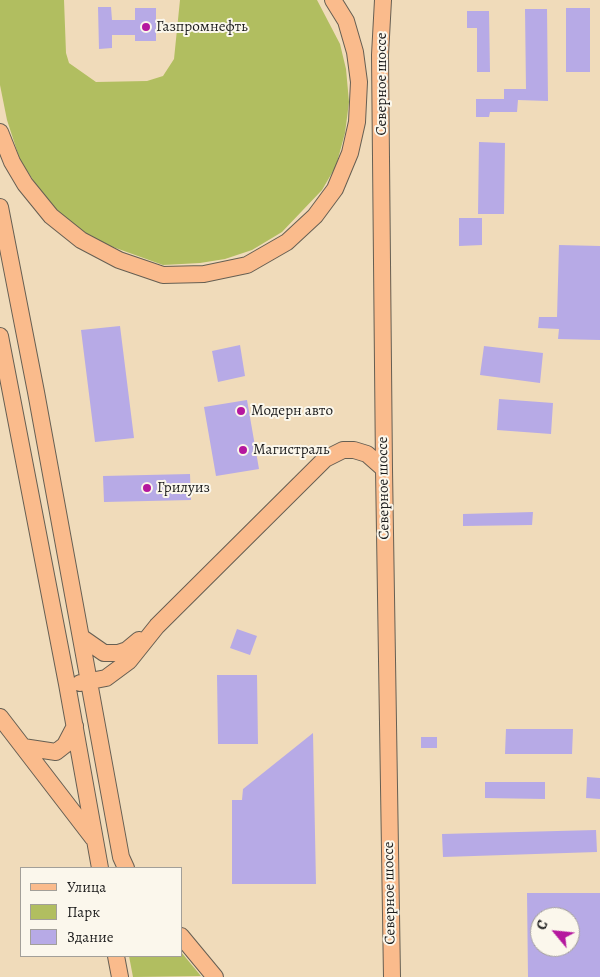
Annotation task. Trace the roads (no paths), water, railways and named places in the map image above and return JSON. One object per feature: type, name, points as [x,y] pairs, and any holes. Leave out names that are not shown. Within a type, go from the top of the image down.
[{"type":"main road","points":[[0,132],[12,162],[25,184],[51,216],[81,240],[119,260],[163,275],[204,274],[247,265],[286,242],[315,216],[335,189],[350,153],[357,122],[359,82],[355,52],[346,21],[333,0]]},
{"type":"main road","name":"Северное шоссе","points":[[383,0],[380,65],[392,977]]},
{"type":"main road","points":[[0,207],[90,681],[121,857],[126,867]]},
{"type":"main road","points":[[0,336],[75,726],[100,867]]},
{"type":"main road","points":[[67,684],[106,678],[129,661],[157,626],[326,459],[343,450],[354,450],[367,454],[384,469]]},
{"type":"main road","points":[[81,637],[104,653],[118,653],[128,650],[157,626]]},
{"type":"main road","points":[[0,717],[94,840]]},
{"type":"main road","points":[[23,747],[56,752],[65,745],[75,726]]},
{"type":"main road","points":[[182,937],[215,977]]},
{"type":"main road","points":[[116,957],[120,977]]},
{"type":"place","name":"Газпромнефть","points":[[146,27]]},
{"type":"place","name":"Модерн авто","points":[[241,411]]},
{"type":"place","name":"Магистраль","points":[[243,450]]},
{"type":"place","name":"Грилуиз","points":[[147,488]]}]
